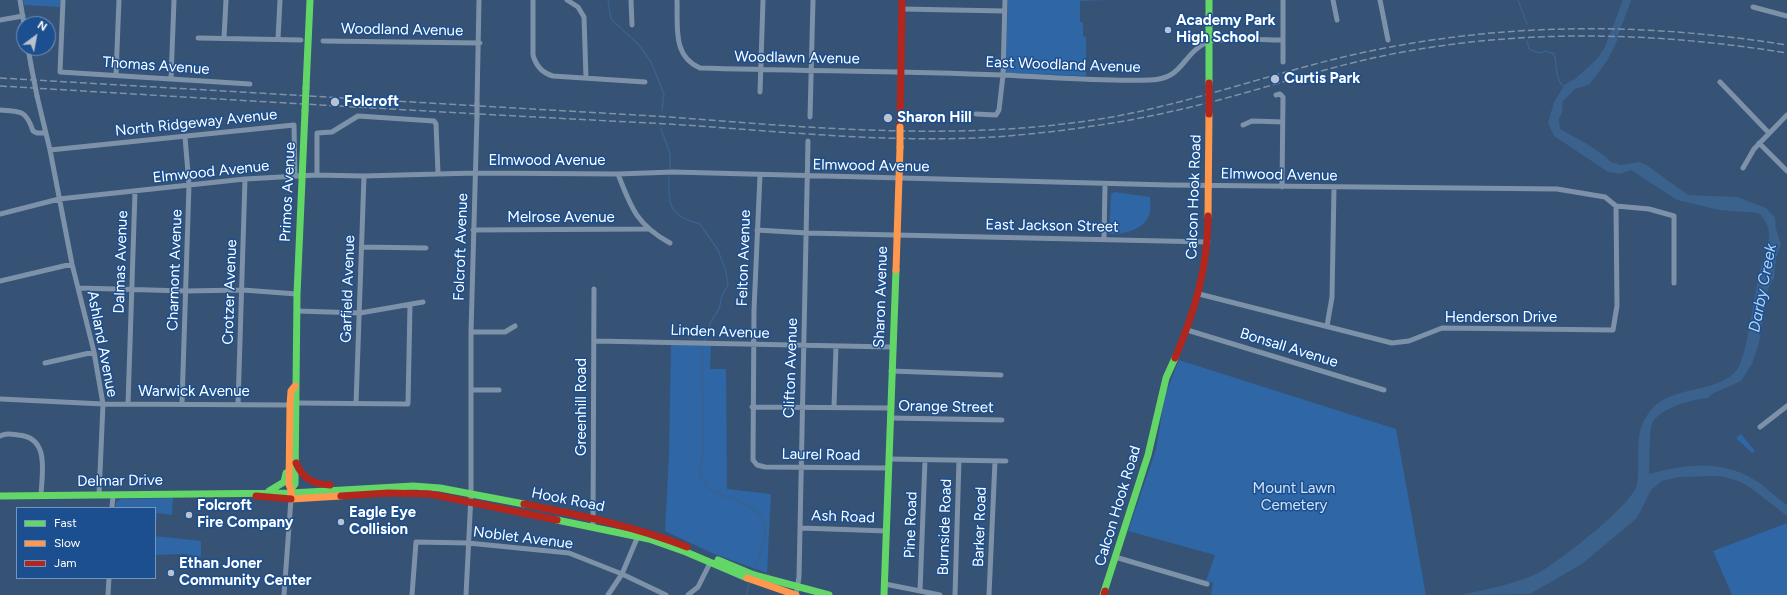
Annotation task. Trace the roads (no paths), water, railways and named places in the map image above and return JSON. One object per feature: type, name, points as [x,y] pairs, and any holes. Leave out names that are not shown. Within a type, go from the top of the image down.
[{"type":"street","points":[[20,0],[23,16]]},
{"type":"street","name":"Thomas Avenue","points":[[63,0],[60,72],[250,84]]},
{"type":"street","points":[[116,75],[119,0]]},
{"type":"street","points":[[171,79],[174,0]]},
{"type":"street","points":[[224,38],[226,0]]},
{"type":"street","points":[[278,39],[280,0]]},
{"type":"street","name":"Primos Avenue","points":[[284,595],[291,494],[289,485],[292,459],[294,404],[291,391],[295,386],[299,176],[305,111],[310,0]]},
{"type":"street","name":"Folcroft Avenue","points":[[466,595],[470,499],[473,230],[480,43],[479,0]]},
{"type":"street","points":[[533,0],[533,55],[537,66],[543,72],[553,76],[645,82]]},
{"type":"street","points":[[567,0],[578,7],[585,20],[586,78]]},
{"type":"street","points":[[631,0],[632,25]]},
{"type":"street","name":"Woodlawn Avenue","points":[[677,0],[679,46],[684,56],[700,68],[901,72]]},
{"type":"street","points":[[760,92],[763,0]]},
{"type":"street","points":[[810,117],[813,0]]},
{"type":"street","name":"Sharon Avenue","points":[[884,595],[900,147],[902,0]]},
{"type":"street","points":[[976,114],[996,115],[998,113],[1003,75],[1005,0]]},
{"type":"street","name":"Calcon Hook Road","points":[[1104,594],[1148,455],[1166,378],[1187,330],[1199,294],[1208,242],[1209,0]]},
{"type":"street","points":[[1283,0],[1283,62]]},
{"type":"street","points":[[1333,0],[1337,20]]},
{"type":"street","points":[[1380,0],[1388,40]]},
{"type":"street","points":[[1752,7],[1787,16]]},
{"type":"street","points":[[902,9],[1005,11]]},
{"type":"street","points":[[0,20],[16,17]]},
{"type":"street","points":[[198,38],[301,40]]},
{"type":"street","points":[[1209,42],[1282,40]]},
{"type":"street","name":"Woodland Avenue","points":[[324,41],[480,43]]},
{"type":"street","name":"East Woodland Avenue","points":[[901,72],[1003,75],[1084,80],[1163,79],[1175,73],[1192,54],[1209,42]]},
{"type":"street","name":"Ashland Avenue","points":[[29,56],[45,133],[50,150],[72,264],[94,352],[102,404],[99,495]]},
{"type":"street","points":[[1720,82],[1768,132]]},
{"type":"street","points":[[1276,94],[1280,94],[1283,97],[1282,187]]},
{"type":"street","points":[[0,110],[18,111],[29,119],[33,131],[36,133],[45,133]]},
{"type":"street","points":[[1743,168],[1750,155],[1768,132],[1787,115]]},
{"type":"street","points":[[317,174],[317,133],[332,132],[358,116],[434,121],[436,124],[438,173]]},
{"type":"street","points":[[1243,125],[1252,121],[1283,122]]},
{"type":"street","name":"North Ridgeway Avenue","points":[[50,150],[294,125],[299,176]]},
{"type":"street","name":"Charmont Avenue","points":[[182,403],[189,185],[185,137]]},
{"type":"street","name":"Clifton Avenue","points":[[796,595],[800,528],[808,141]]},
{"type":"street","points":[[1759,143],[1787,171]]},
{"type":"street","name":"Elmwood Avenue","points":[[0,214],[59,199],[245,179],[317,174],[364,176],[438,173],[618,174],[673,172],[808,177],[1208,186],[1557,189],[1605,197],[1616,206],[1649,209],[1674,216],[1674,283]]},
{"type":"street","points":[[618,174],[629,203],[642,223],[648,229],[670,243]]},
{"type":"street","name":"Felton Avenue","points":[[754,462],[752,453],[752,407],[760,175]]},
{"type":"street","name":"Garfield Avenue","points":[[356,404],[364,176]]},
{"type":"street","name":"Crotzer Avenue","points":[[238,405],[245,179]]},
{"type":"street","points":[[1104,239],[1105,184]]},
{"type":"street","points":[[1327,326],[1332,303],[1334,188]]},
{"type":"street","name":"Dalmas Avenue","points":[[128,404],[135,192]]},
{"type":"street","name":"Henderson Drive","points":[[1199,294],[1392,342],[1409,341],[1442,328],[1613,330],[1617,306],[1616,206]]},
{"type":"street","name":"Melrose Avenue","points":[[473,230],[648,229]]},
{"type":"street","name":"East Jackson Street","points":[[757,230],[807,233],[1208,242]]},
{"type":"street","points":[[362,247],[426,248]]},
{"type":"street","points":[[0,282],[72,264]]},
{"type":"street","points":[[78,288],[132,288],[186,291],[242,290],[297,294]]},
{"type":"street","name":"Greenhill Road","points":[[593,522],[595,341],[594,289]]},
{"type":"street","points":[[297,311],[360,313],[424,302]]},
{"type":"street","name":"Warwick Avenue","points":[[1,399],[102,404],[408,404],[410,305]]},
{"type":"street","points":[[471,332],[505,332],[515,326]]},
{"type":"street","name":"Bonsall Avenue","points":[[1187,330],[1384,390]]},
{"type":"street","name":"Linden Avenue","points":[[595,341],[892,347]]},
{"type":"street","points":[[834,407],[836,346]]},
{"type":"street","points":[[45,363],[94,352]]},
{"type":"street","points":[[891,371],[1001,375]]},
{"type":"street","points":[[471,390],[499,390]]},
{"type":"street","name":"Orange Street","points":[[752,407],[802,406],[890,408]]},
{"type":"street","points":[[1760,427],[1787,406]]},
{"type":"street","name":"Orange Street","points":[[890,418],[1002,420]]},
{"type":"street","points":[[0,436],[6,434],[26,435],[39,446],[43,455],[41,495]]},
{"type":"street","points":[[292,459],[303,476],[313,483],[360,488]]},
{"type":"street","points":[[269,492],[284,482],[292,459]]},
{"type":"street","points":[[889,459],[1006,461]]},
{"type":"street","name":"Pine Road","points":[[920,591],[925,460]]},
{"type":"street","name":"Burnside Road","points":[[955,595],[959,460]]},
{"type":"street","name":"Barker Road","points":[[989,595],[995,461]]},
{"type":"street","name":"Laurel Road","points":[[754,462],[760,466],[888,468]]},
{"type":"street","name":"Hook Road","points":[[291,494],[360,488],[423,486],[448,490],[470,499]]},
{"type":"street","name":"Delmar Drive","points":[[0,496],[269,492],[291,494]]},
{"type":"street","name":"Delmar Drive","points":[[240,493],[291,494]]},
{"type":"street","name":"Hook Road","points":[[291,494],[423,494],[470,499],[593,522],[658,535],[751,578],[829,595]]},
{"type":"street","points":[[112,507],[113,495]]},
{"type":"street","name":"Hook Road","points":[[593,522],[668,545],[710,563],[796,595]]},
{"type":"street","name":"Ash Road","points":[[800,528],[886,531]]},
{"type":"street","points":[[608,595],[622,574],[638,536]]},
{"type":"street","name":"Noblet Avenue","points":[[412,595],[416,542],[468,543],[569,553],[622,574],[666,595]]},
{"type":"street","points":[[1115,557],[1207,584]]},
{"type":"street","points":[[688,595],[698,587],[710,563]]},
{"type":"street","points":[[108,595],[109,579]]},
{"type":"street","points":[[885,584],[940,595]]},
{"type":"water","points":[[1611,39],[1618,39],[1607,61],[1589,85],[1575,89],[1563,101],[1562,112],[1559,119],[1560,129],[1587,144],[1611,162],[1621,165],[1640,162],[1648,166],[1688,195],[1737,197],[1766,208],[1775,217],[1776,229],[1781,244],[1776,258],[1774,278],[1768,289],[1759,343],[1752,364],[1741,381],[1712,394],[1708,398],[1677,405],[1656,418],[1651,427],[1649,474],[1678,467],[1692,466],[1721,467],[1734,470],[1761,484],[1787,505],[1787,516],[1751,488],[1738,481],[1721,476],[1679,477],[1662,481],[1651,490],[1637,518],[1582,564],[1530,594],[1462,595],[1511,583],[1540,572],[1578,545],[1610,518],[1633,493],[1637,484],[1639,438],[1644,420],[1650,411],[1669,397],[1705,387],[1727,378],[1736,371],[1744,353],[1759,275],[1769,239],[1768,228],[1762,217],[1758,213],[1719,210],[1677,200],[1631,170],[1620,174],[1608,172],[1554,136],[1548,123],[1554,102],[1565,84],[1575,79],[1596,60]]},
{"type":"waterway","points":[[608,0],[611,19],[639,45],[651,62],[664,94],[662,110]]},
{"type":"waterway","points":[[1518,0],[1527,24]]},
{"type":"waterway","name":"Darby Creek","points":[[1609,48],[1627,0]]},
{"type":"waterway","points":[[1527,41],[1529,49],[1539,53],[1546,51],[1554,54],[1557,76],[1564,87]]},
{"type":"waterway","points":[[661,129],[670,153],[670,169]]},
{"type":"waterway","points":[[669,177],[670,203],[682,217],[700,224],[718,250],[726,272],[728,285],[722,296],[719,309],[711,321],[702,346],[703,449],[701,476],[706,485],[713,491],[752,508],[760,515],[765,526],[765,535],[754,573]]},
{"type":"waterway","points":[[746,595],[750,582]]},
{"type":"railway","points":[[0,78],[888,131],[998,130],[1106,118],[1174,103],[1341,57],[1427,41],[1478,34],[1530,30],[1632,30],[1684,33],[1787,45]]},
{"type":"railway","points":[[0,86],[650,123],[822,135],[908,139],[951,139],[994,137],[1097,126],[1199,105],[1373,58],[1425,48],[1476,41],[1528,37],[1632,37],[1684,40],[1787,53]]},
{"type":"place","name":"Academy Park High School","points":[[1168,30]]},
{"type":"place","name":"Curtis Park","points":[[1275,79]]},
{"type":"place","name":"Folcroft","points":[[335,102]]},
{"type":"place","name":"Sharon Hill","points":[[888,118]]},
{"type":"place","name":"Folcroft Fire Company","points":[[189,515]]},
{"type":"place","name":"Eagle Eye Collision","points":[[341,522]]},
{"type":"place","name":"Ethan Joner Community Center","points":[[171,573]]},
{"type":"park label","name":"Mount Lawn Cemetery","points":[[1294,498]]}]
